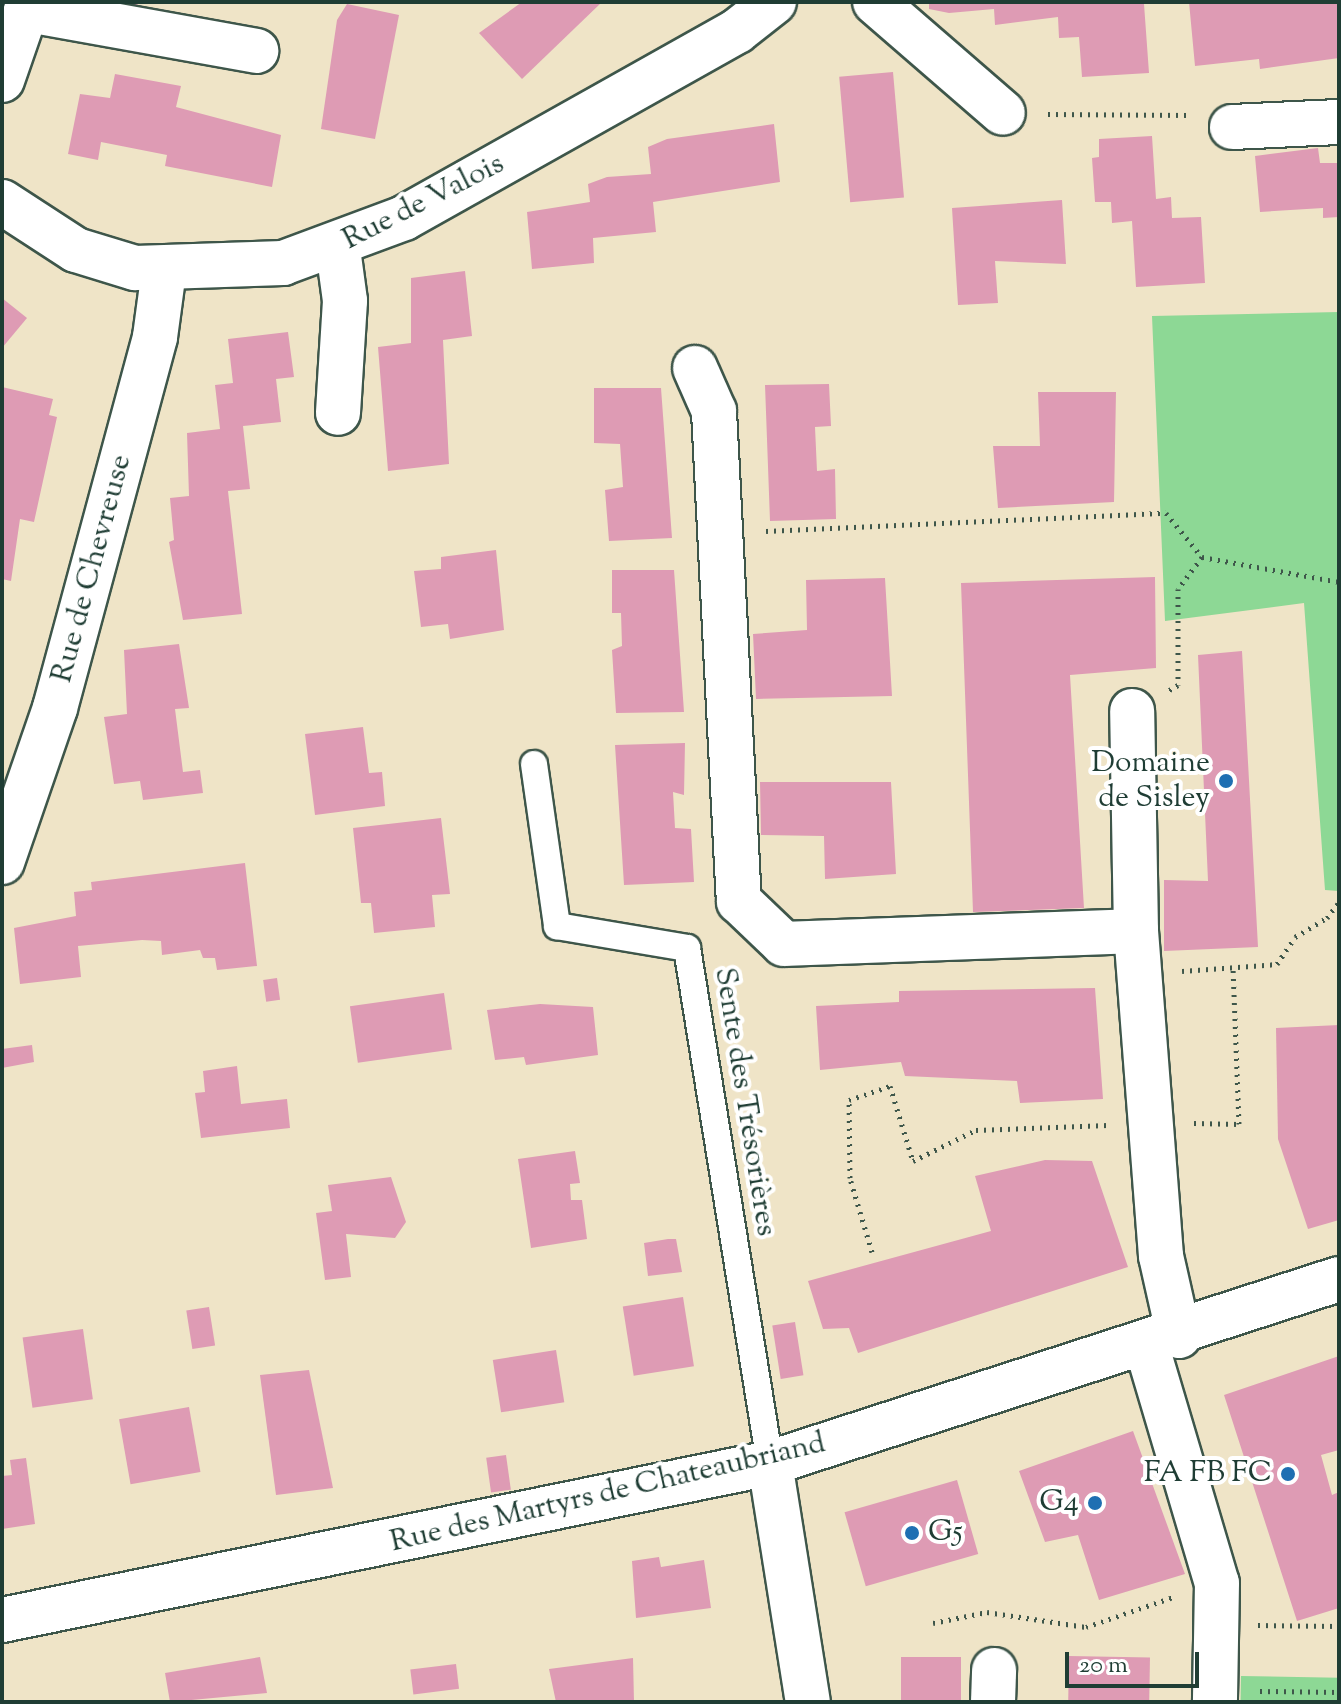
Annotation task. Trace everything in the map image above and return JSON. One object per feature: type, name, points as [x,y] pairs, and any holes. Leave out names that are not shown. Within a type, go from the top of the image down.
[{"type":"street","name":"Rue de Valois","points":[[2,202],[76,250],[164,270],[283,263],[338,249],[674,67],[774,2]]},
{"type":"street","points":[[875,2],[1003,113]]},
{"type":"street","points":[[2,80],[29,6],[256,51]]},
{"type":"street","points":[[1232,127],[1339,122]]},
{"type":"street","points":[[338,249],[345,301],[338,413]]},
{"type":"street","name":"Rue de Chevreuse","points":[[2,862],[55,708],[155,337],[164,270]]},
{"type":"street","points":[[695,368],[714,411],[739,901],[784,944],[1139,951]]},
{"type":"street","points":[[1132,711],[1139,951],[1161,1256],[1162,1340],[1217,1604],[1215,1697]]},
{"type":"street","name":"Rue des Martyrs de Chateaubriand","points":[[2,1620],[770,1463],[1162,1340],[1339,1279]]},
{"type":"street","points":[[770,1463],[808,1702]]},
{"type":"lane","name":"Sente des Trésorières","points":[[534,764],[557,926],[687,948],[770,1463]]},
{"type":"path","points":[[1003,113],[1207,115],[1232,127]]},
{"type":"path","points":[[721,534],[1166,513],[1202,557],[1339,582]]},
{"type":"path","points":[[1132,711],[1178,685],[1178,589],[1202,557]]},
{"type":"path","points":[[1139,951],[1233,970],[1277,964],[1295,937],[1339,902]]},
{"type":"path","points":[[872,1252],[850,1178],[849,1100],[890,1086],[913,1161],[976,1130],[1153,1123],[1239,1124],[1233,970]]},
{"type":"path","points":[[933,1623],[987,1612],[1086,1627],[1217,1604],[1339,1626]]},
{"type":"path","points":[[1215,1697],[1339,1692]]},
{"type":"green space","points":[[1339,312],[1339,891],[1325,890],[1304,603],[1165,621],[1152,316]]},
{"type":"green space","points":[[1241,1676],[1339,1678],[1339,1702],[1241,1702]]},
{"type":"building","points":[[89,2],[138,2],[136,13]]},
{"type":"building","points":[[522,2],[602,2],[522,79],[479,33]]},
{"type":"building","points":[[929,2],[1144,4],[1149,73],[1082,77],[1079,37],[1059,38],[1058,17],[995,25],[994,9],[949,13],[929,9]]},
{"type":"building","points":[[1189,2],[1339,2],[1339,58],[1260,69],[1259,59],[1195,66]]},
{"type":"building","points":[[347,4],[399,15],[375,139],[321,129],[337,20]]},
{"type":"building","points":[[893,72],[904,198],[850,202],[839,77]]},
{"type":"building","points":[[115,74],[181,86],[176,107],[281,135],[272,187],[165,166],[167,155],[101,142],[98,160],[68,154],[80,94],[110,98]]},
{"type":"building","points":[[774,124],[780,182],[653,202],[656,232],[593,238],[594,263],[532,269],[527,212],[590,202],[588,184],[607,177],[651,174],[648,147],[667,139]]},
{"type":"building","points":[[1152,136],[1156,199],[1171,197],[1172,218],[1201,217],[1205,283],[1136,287],[1132,221],[1112,223],[1111,202],[1095,202],[1092,158],[1099,157],[1099,139]]},
{"type":"building","points":[[1318,148],[1320,163],[1339,163],[1339,217],[1323,218],[1323,208],[1260,212],[1255,156]]},
{"type":"building","points":[[1062,200],[1066,264],[995,261],[998,303],[958,305],[952,208]]},
{"type":"building","points":[[465,271],[472,336],[443,340],[449,464],[388,471],[378,347],[411,343],[411,278]]},
{"type":"building","points":[[2,298],[27,318],[2,348]]},
{"type":"building","points":[[288,332],[294,377],[276,379],[281,422],[243,426],[250,489],[228,491],[242,614],[183,620],[169,542],[174,540],[170,498],[189,496],[187,433],[220,429],[215,385],[233,383],[228,339]]},
{"type":"building","points":[[829,384],[831,426],[815,427],[817,471],[835,469],[836,519],[770,521],[765,385]]},
{"type":"building","points":[[2,387],[53,399],[49,415],[57,417],[34,522],[20,519],[11,581],[2,579]]},
{"type":"building","points":[[594,388],[661,388],[672,538],[609,541],[605,490],[623,487],[620,444],[594,443]]},
{"type":"building","points":[[1038,392],[1116,392],[1114,502],[998,508],[993,446],[1040,446]]},
{"type":"building","points":[[496,550],[504,630],[450,639],[448,624],[421,627],[414,571],[441,569],[441,557]]},
{"type":"building","points":[[612,570],[674,570],[684,712],[616,713],[612,650],[622,646],[621,613],[612,613]]},
{"type":"building","points":[[1155,577],[1156,668],[1070,675],[1084,908],[973,912],[961,583]]},
{"type":"building","points":[[885,578],[892,696],[756,699],[753,634],[807,630],[806,580]]},
{"type":"building","points":[[179,644],[189,708],[175,709],[183,772],[200,770],[203,793],[143,800],[140,781],[114,784],[104,717],[127,714],[124,650]]},
{"type":"building","name":"Domaine de Sisley","points":[[1242,651],[1258,947],[1164,951],[1164,880],[1208,881],[1198,655]]},
{"type":"building","points":[[363,727],[369,773],[382,772],[385,806],[315,815],[305,734]]},
{"type":"building","points":[[685,743],[684,795],[673,792],[675,828],[691,829],[694,882],[624,885],[615,745]]},
{"type":"building","points":[[760,782],[891,782],[896,874],[825,879],[824,836],[761,835]]},
{"type":"building","points":[[441,818],[450,894],[432,895],[435,927],[374,933],[371,903],[361,903],[353,828]]},
{"type":"building","points":[[245,863],[257,966],[217,970],[215,958],[203,958],[200,950],[162,955],[161,941],[142,940],[78,946],[81,977],[20,984],[14,928],[76,916],[74,892],[92,890],[91,882]]},
{"type":"building","points":[[277,978],[280,1000],[266,1002],[263,980]]},
{"type":"building","points":[[1095,988],[1103,1099],[1020,1103],[1017,1081],[905,1076],[901,1062],[820,1070],[816,1006],[899,1002],[899,991]]},
{"type":"building","points":[[444,993],[452,1049],[358,1063],[350,1006]]},
{"type":"building","points":[[540,1004],[593,1007],[598,1055],[526,1065],[524,1057],[495,1060],[487,1010]]},
{"type":"building","points":[[1339,1025],[1339,1220],[1308,1229],[1278,1139],[1276,1028]]},
{"type":"building","points":[[32,1045],[34,1062],[2,1068],[2,1049]]},
{"type":"building","points":[[237,1066],[241,1104],[287,1099],[290,1128],[201,1138],[195,1093],[205,1092],[203,1071]]},
{"type":"building","points":[[575,1151],[580,1183],[570,1184],[571,1200],[582,1200],[587,1239],[531,1248],[518,1159]]},
{"type":"building","points":[[1045,1160],[1092,1161],[1128,1267],[858,1353],[849,1328],[823,1329],[808,1281],[991,1231],[975,1176]]},
{"type":"building","points":[[391,1177],[406,1222],[395,1238],[346,1234],[351,1277],[325,1280],[316,1213],[332,1211],[328,1185]]},
{"type":"building","points":[[676,1239],[682,1272],[648,1276],[644,1243]]},
{"type":"building","points":[[683,1297],[694,1366],[634,1376],[623,1307]]},
{"type":"building","points":[[209,1307],[215,1346],[192,1349],[186,1311]]},
{"type":"building","points":[[795,1322],[803,1375],[781,1379],[772,1326]]},
{"type":"building","points":[[83,1329],[93,1399],[32,1408],[23,1337]]},
{"type":"building","points":[[556,1350],[564,1402],[501,1412],[493,1360]]},
{"type":"building","name":"FA FB FC","points":[[1339,1356],[1339,1450],[1321,1455],[1332,1495],[1339,1492],[1339,1608],[1297,1621],[1224,1395]]},
{"type":"building","points":[[309,1370],[333,1488],[276,1495],[260,1375]]},
{"type":"building","points":[[189,1407],[200,1472],[131,1484],[119,1419]]},
{"type":"building","name":"G4","points":[[1133,1431],[1185,1574],[1099,1600],[1078,1535],[1045,1542],[1019,1471]]},
{"type":"building","points":[[506,1455],[511,1490],[491,1492],[486,1458]]},
{"type":"building","points":[[26,1458],[35,1524],[2,1529],[2,1476],[12,1475],[10,1460]]},
{"type":"building","name":"G5","points":[[957,1480],[978,1554],[866,1586],[845,1512]]},
{"type":"building","points":[[659,1557],[661,1567],[704,1560],[711,1608],[636,1618],[632,1561]]},
{"type":"building","points":[[1069,1656],[1150,1657],[1149,1702],[1068,1702]]},
{"type":"building","points":[[260,1657],[267,1693],[170,1702],[165,1673]]},
{"type":"building","points":[[901,1657],[961,1657],[961,1702],[901,1702]]},
{"type":"building","points":[[633,1658],[634,1702],[556,1702],[549,1669]]},
{"type":"building","points":[[456,1664],[459,1689],[413,1694],[410,1670]]},
{"type":"place","name":"Domaine de Sisley","points":[[1226,781]]},
{"type":"place","name":"FA FB FC","points":[[1288,1474]]},
{"type":"place","name":"G4","points":[[1095,1503]]},
{"type":"place","name":"G5","points":[[912,1533]]}]
